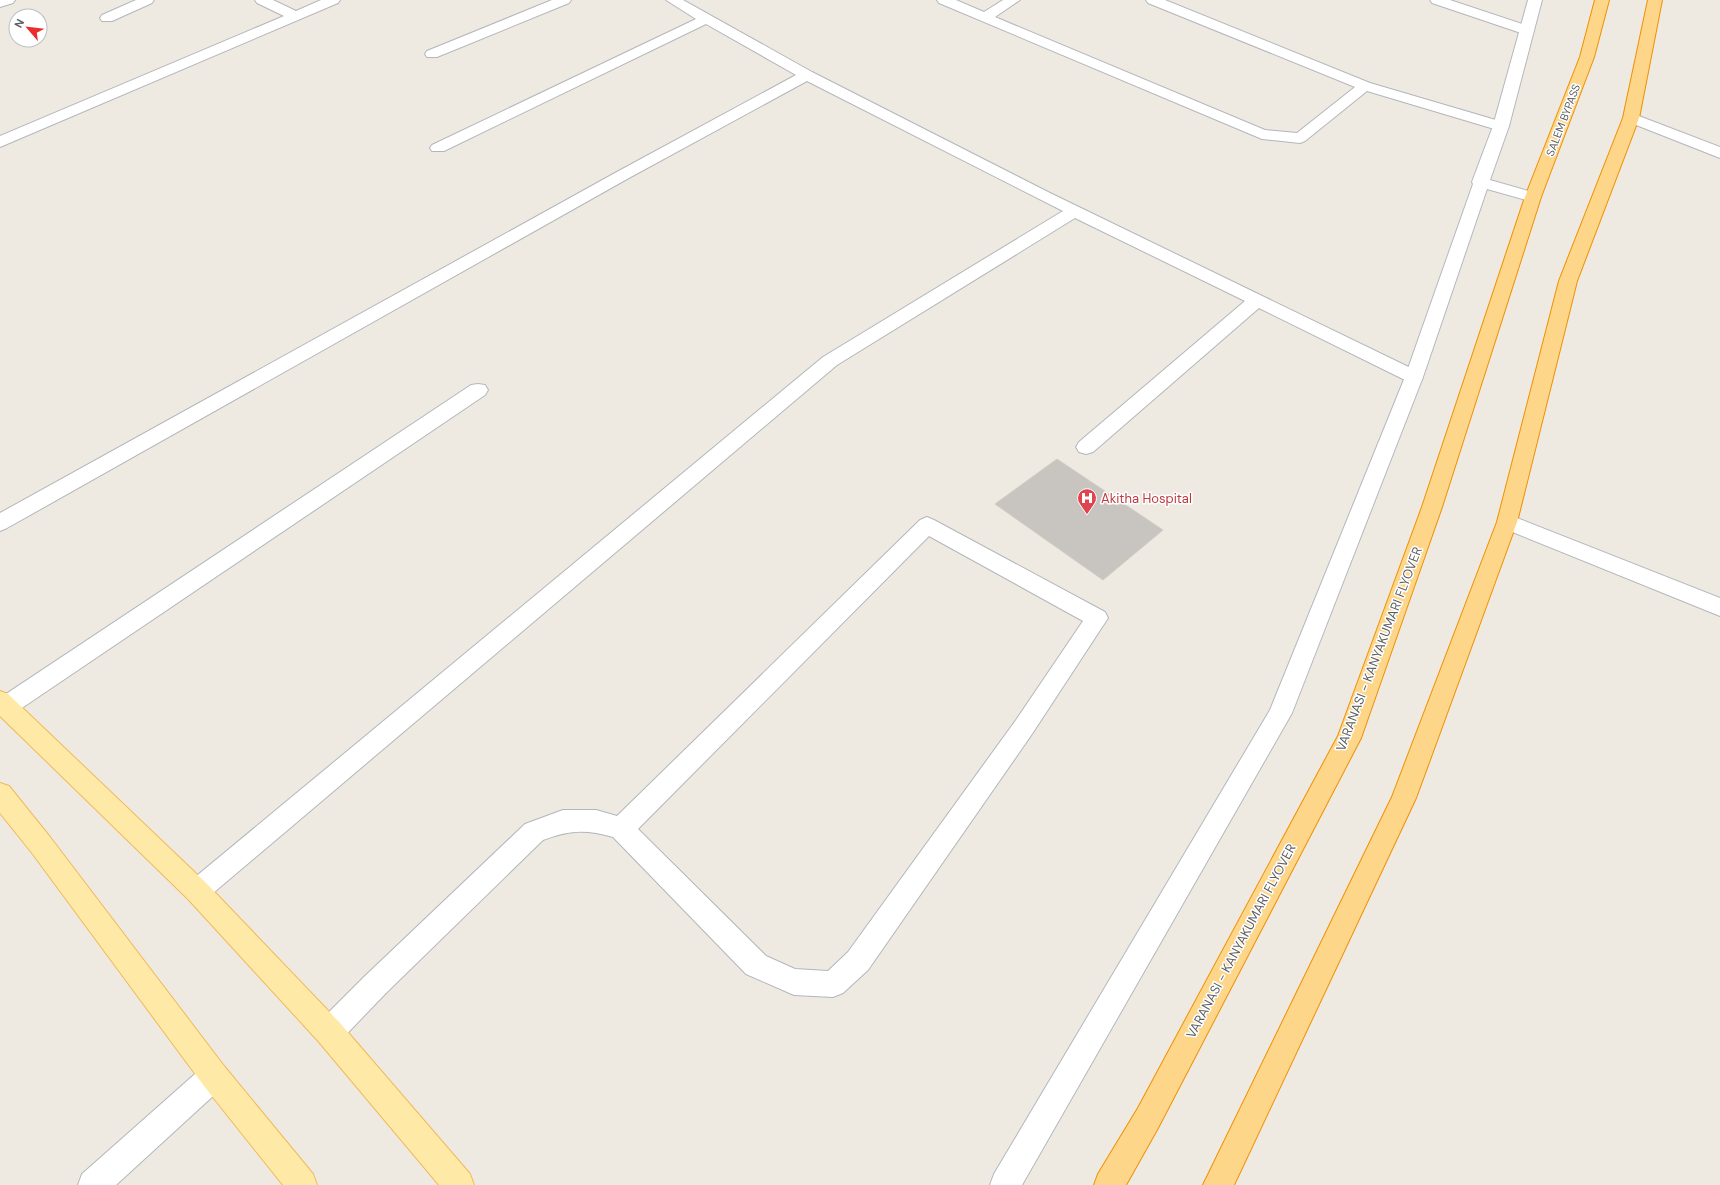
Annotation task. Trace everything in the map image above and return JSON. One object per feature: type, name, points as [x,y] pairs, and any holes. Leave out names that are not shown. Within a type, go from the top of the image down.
[{"type":"highway","name":"SALEM BYPASS","points":[[1520,239],[1533,197],[1587,57],[1602,0]]},
{"type":"highway","points":[[1218,1185],[1404,798],[1507,522],[1568,281],[1631,118],[1654,0]]},
{"type":"highway","name":"VARANASI - KANYAKUMARI FLYOVER","points":[[1109,1185],[1148,1118],[1349,738],[1432,507],[1520,239]]},
{"type":"main road","points":[[2,704],[98,794],[197,891],[329,1032],[459,1185]]},
{"type":"main road","points":[[0,794],[41,845],[214,1076],[302,1185]]},
{"type":"street","points":[[0,3],[8,0]]},
{"type":"street","points":[[107,18],[147,0]]},
{"type":"street","points":[[262,0],[295,16]]},
{"type":"street","points":[[0,142],[333,0]]},
{"type":"street","points":[[432,54],[564,0]]},
{"type":"street","points":[[673,0],[807,75],[1075,211],[1414,376]]},
{"type":"street","points":[[944,0],[1262,134],[1300,138],[1365,86]]},
{"type":"street","points":[[985,17],[1013,0]]},
{"type":"street","points":[[1153,0],[1365,86],[1501,126]]},
{"type":"street","points":[[1437,0],[1526,30]]},
{"type":"street","points":[[1005,1185],[1280,713],[1414,376],[1480,182],[1501,126],[1535,0]]},
{"type":"street","points":[[438,148],[706,19]]},
{"type":"street","points":[[0,523],[621,176],[807,75]]},
{"type":"street","points":[[1631,118],[1720,153]]},
{"type":"street","points":[[1480,182],[1533,197]]},
{"type":"street","points":[[197,891],[830,362],[1075,211]]},
{"type":"street","points":[[1086,447],[1257,300]]},
{"type":"street","points":[[2,704],[478,390]]},
{"type":"street","points":[[1507,522],[1720,607]]},
{"type":"street","points":[[329,1032],[381,979],[534,832],[563,821],[596,821],[621,829],[756,965],[794,982],[833,984],[858,961],[1024,727],[1097,618],[927,525],[621,829]]},
{"type":"street","points":[[93,1185],[214,1076]]},
{"type":"building","points":[[1057,459],[1163,530],[1103,580],[995,504]]},
{"type":"place","name":"Akitha Hospital","points":[[1087,515]]}]
